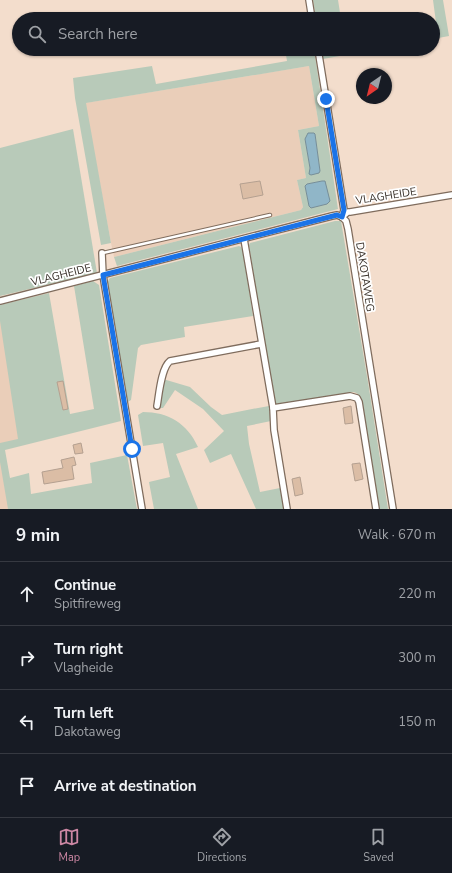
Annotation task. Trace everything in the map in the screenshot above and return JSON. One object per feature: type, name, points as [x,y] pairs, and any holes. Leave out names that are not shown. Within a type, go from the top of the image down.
[{"type":"street","points":[[309,0],[311,12]]},
{"type":"street","name":"DAKOTAWEG","points":[[319,56],[344,210],[342,217],[346,221],[348,229],[393,509]]},
{"type":"street","name":"VLAGHEIDE","points":[[0,301],[337,215],[342,217],[348,212],[452,195]]},
{"type":"street","points":[[244,239],[273,408],[274,430],[287,509]]},
{"type":"street","points":[[102,253],[103,275],[142,509]]},
{"type":"street","points":[[157,406],[164,370],[167,363],[170,361],[261,344]]},
{"type":"street","points":[[273,408],[350,396],[357,398],[359,402],[376,509]]},
{"type":"lane","points":[[102,253],[270,214]]},
{"type":"shaded area","points":[[309,66],[319,126],[298,130],[306,178],[297,180],[303,207],[301,210],[114,257],[85,103]]},
{"type":"shaded area","points":[[0,307],[21,442],[1,447],[10,509],[0,509]]},
{"type":"green space","points":[[313,0],[338,0],[340,12],[315,12]]},
{"type":"green space","points":[[433,0],[443,0],[449,36],[440,38],[440,12],[435,12]]},
{"type":"green space","points":[[286,56],[315,56],[338,209],[117,266],[114,257],[301,210],[303,207],[297,180],[306,178],[298,130],[319,126],[309,66],[86,103],[111,243],[101,245],[75,98],[73,78],[152,66],[156,84],[287,61]],"holes":[[[315,134],[320,172],[309,171],[310,168],[305,139]],[[322,181],[327,204],[311,208],[309,206],[305,186],[307,184]]]},
{"type":"green space","points":[[322,56],[340,56],[323,59]]},
{"type":"green space","points":[[73,129],[97,273],[0,296],[0,148]]},
{"type":"green space","points":[[335,221],[341,221],[388,509],[379,509],[362,403],[358,394],[353,392],[274,406],[249,245],[250,243]]},
{"type":"green space","points":[[239,246],[243,251],[253,316],[184,327],[185,337],[141,345],[138,348],[131,400],[126,403],[108,290],[109,279]]},
{"type":"green space","points":[[93,281],[99,285],[121,421],[5,450],[10,478],[29,473],[31,494],[92,483],[90,463],[127,455],[137,509],[8,509],[0,462],[0,443],[18,439],[0,321],[0,305],[49,293],[70,414],[94,409],[74,286]]},
{"type":"green space","points":[[163,379],[190,387],[211,407],[222,415],[269,406],[271,421],[247,426],[249,444],[260,492],[280,488],[284,509],[256,509],[231,454],[210,463],[204,450],[224,431],[203,409],[175,390],[163,408],[158,408]]},
{"type":"green space","points":[[143,412],[161,414],[176,420],[194,439],[198,447],[176,454],[198,509],[154,509],[149,482],[170,477],[163,443],[143,446],[138,415]]},
{"type":"water","points":[[308,133],[315,134],[320,171],[319,173],[311,175],[309,174],[310,168],[305,139]]},
{"type":"water","points":[[325,181],[330,201],[327,204],[311,208],[309,206],[305,186],[307,184]]},
{"type":"building","points":[[260,181],[263,195],[243,199],[240,184]]},
{"type":"building","points":[[63,381],[68,409],[63,410],[57,382]]},
{"type":"building","points":[[351,406],[353,423],[345,424],[343,408]]},
{"type":"building","points":[[81,443],[83,453],[75,454],[73,445]]},
{"type":"building","points":[[74,457],[76,465],[72,466],[74,479],[44,484],[42,472],[63,468],[61,460]]},
{"type":"building","points":[[360,463],[363,479],[355,481],[352,464]]},
{"type":"building","points":[[300,477],[303,494],[295,496],[292,479]]},
{"type":"route","points":[[132,449],[103,275],[337,215],[342,217],[344,210],[326,99]]}]
